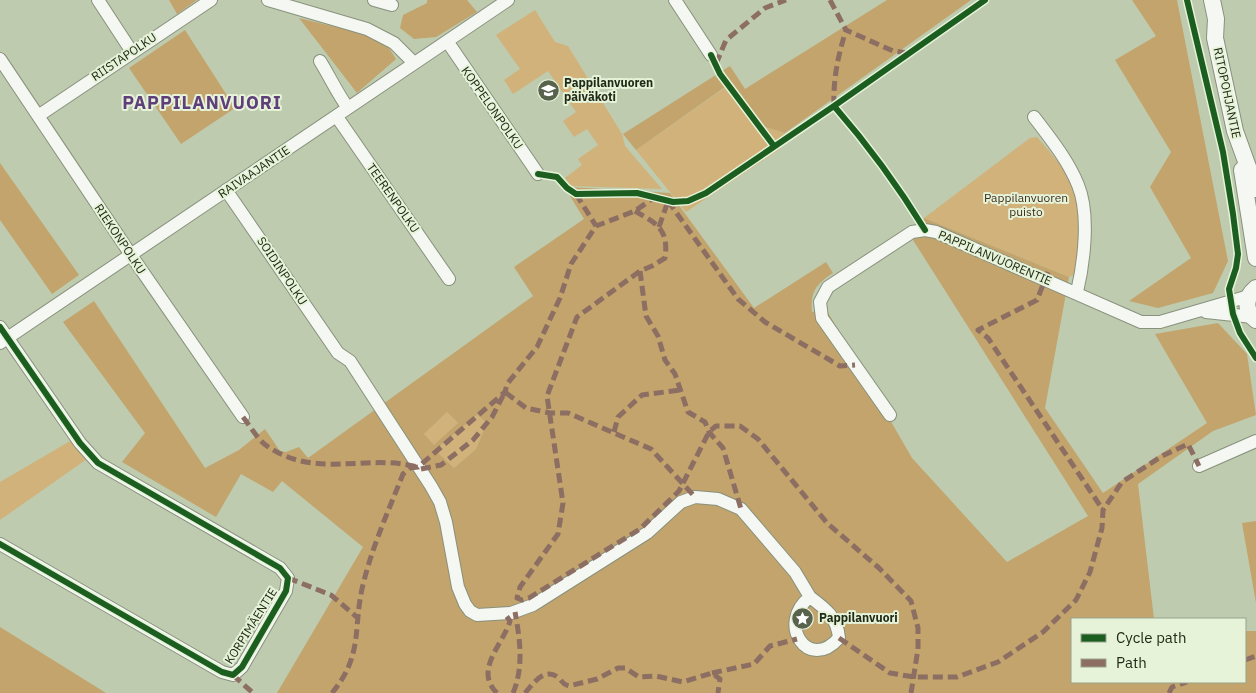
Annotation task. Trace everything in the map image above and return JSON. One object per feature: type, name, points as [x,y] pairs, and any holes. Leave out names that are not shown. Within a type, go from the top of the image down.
[{"type":"main road","name":"RITOPOHJANTIE","points":[[1200,0],[1207,23],[1215,38]]},
{"type":"main road","name":"RITOPOHJANTIE","points":[[1212,0],[1216,19],[1215,38],[1239,148],[1256,258]]},
{"type":"main road","name":"RITOPOHJANTIE","points":[[1239,148],[1256,189]]},
{"type":"main road","points":[[1253,288],[1247,306],[1254,319]]},
{"type":"street","points":[[98,0],[132,52]]},
{"type":"street","name":"RIISTAPOLKU","points":[[38,116],[211,0]]},
{"type":"street","points":[[268,0],[286,2],[368,29],[394,43],[414,63]]},
{"type":"street","points":[[374,0],[392,5]]},
{"type":"street","name":"RAIVAAJANTIE","points":[[4,340],[508,0]]},
{"type":"street","points":[[675,0],[711,55]]},
{"type":"street","name":"KOPPELONPOLKU","points":[[446,41],[538,174]]},
{"type":"street","name":"RIEKONPOLKU","points":[[0,59],[131,255],[243,417]]},
{"type":"street","points":[[320,61],[333,80],[335,90],[348,108]]},
{"type":"street","name":"TEERENPOLKU","points":[[337,117],[449,280]]},
{"type":"street","points":[[1034,117],[1066,160],[1079,186],[1084,218],[1084,253],[1076,292]]},
{"type":"street","name":"SOIDINPOLKU","points":[[226,190],[338,352],[350,361],[421,469],[440,502],[451,542],[458,587],[464,604],[470,612],[477,614],[506,614],[533,605],[647,533],[681,502],[695,497],[718,499],[741,509],[795,572],[810,598]]},
{"type":"street","name":"PAPPILANVUORENTIE","points":[[890,415],[822,318],[820,302],[828,287],[905,236],[925,230],[936,232],[1076,292],[1118,314],[1141,322],[1160,322],[1201,311],[1253,288]]},
{"type":"street","name":"PAPPILANVUORENTIE","points":[[1201,311],[1254,319]]},
{"type":"street","points":[[0,327],[4,340]]},
{"type":"street","name":"KORPIMÄENTIE","points":[[0,544],[222,672],[233,675],[242,667],[286,591],[288,578],[280,568],[98,463],[80,443],[4,340]]},
{"type":"street","points":[[1199,466],[1256,441]]},
{"type":"green space","points":[[535,10],[555,42],[568,46],[622,134],[625,146],[662,189],[571,186],[565,178],[582,165],[578,159],[598,145],[587,129],[574,137],[563,121],[576,112],[548,71],[513,94],[504,80],[520,69],[496,35]]},
{"type":"green space","points":[[733,82],[765,127],[785,133],[780,149],[686,212],[636,150]]},
{"type":"green space","name":"Pappilanvuoren puisto","points":[[1037,137],[1062,167],[1076,197],[1079,218],[1077,273],[1069,277],[924,218],[1030,138]]},
{"type":"green space","points":[[447,412],[458,423],[434,446],[424,434]]},
{"type":"green space","points":[[477,415],[487,423],[476,449],[454,468],[435,450]]},
{"type":"green space","points":[[72,440],[87,459],[0,520],[0,482]]},
{"type":"shaded area","points":[[169,0],[197,0],[177,14]]},
{"type":"shaded area","points":[[427,0],[467,0],[477,12],[436,37],[414,39],[400,28],[403,15],[427,3]]},
{"type":"shaded area","points":[[887,0],[971,0],[785,133],[765,127],[732,82],[636,150],[623,134],[730,66],[745,89]]},
{"type":"shaded area","points":[[1132,0],[1177,0],[1228,261],[1213,293],[1158,308],[1129,301],[1191,258],[1150,187],[1171,152],[1115,60],[1156,36]]},
{"type":"shaded area","points":[[299,18],[356,32],[386,44],[396,59],[357,93]]},
{"type":"shaded area","points":[[185,30],[235,108],[181,144],[129,68]]},
{"type":"shaded area","points":[[0,163],[79,275],[52,294],[0,220]]},
{"type":"shaded area","points":[[569,187],[670,193],[754,308],[826,262],[833,273],[815,289],[812,299],[812,312],[826,309],[912,458],[1007,562],[1088,516],[913,240],[924,218],[1069,277],[1045,408],[1103,493],[1207,423],[1155,334],[1218,323],[1247,354],[1256,415],[1213,431],[1138,484],[1154,618],[1071,618],[1071,683],[1246,683],[1246,631],[1256,631],[1256,693],[277,693],[363,547],[282,481],[273,492],[241,474],[216,517],[122,462],[145,433],[63,322],[94,301],[205,468],[239,450],[265,429],[280,451],[286,452],[299,447],[308,458],[533,296],[514,267],[584,219],[570,196]],"holes":[[[447,412],[458,423],[434,445],[424,434]],[[477,415],[487,423],[476,449],[454,468],[435,450]]]},
{"type":"shaded area","points":[[1256,521],[1256,603],[1242,523]]},
{"type":"shaded area","points":[[0,627],[106,693],[0,693]]},
{"type":"marked path","points":[[716,64],[726,40],[765,8],[786,0]]},
{"type":"marked path","points":[[830,0],[846,30],[893,51],[908,53]]},
{"type":"marked path","points":[[834,106],[834,86],[846,30]]},
{"type":"marked path","points":[[576,194],[596,226]]},
{"type":"marked path","points":[[332,693],[342,679],[353,654],[359,604],[366,574],[380,531],[403,474],[410,468],[418,467],[505,392],[507,384],[537,347],[560,298],[571,264],[596,226],[635,211],[655,197]]},
{"type":"marked path","points":[[668,201],[738,299],[765,322],[840,366],[855,365]]},
{"type":"marked path","points":[[659,227],[668,201]]},
{"type":"marked path","points":[[635,211],[660,228],[665,240],[665,258],[640,271],[577,317],[547,396],[563,503],[558,534],[520,587],[517,598],[522,600],[529,598],[640,529],[679,491],[709,432],[716,426],[740,426],[758,439],[827,523],[879,568],[911,601],[918,628],[918,649],[911,693]]},
{"type":"marked path","points":[[640,271],[646,316],[658,336],[665,360],[675,374],[688,412],[705,422],[709,432],[723,448],[741,509]]},
{"type":"marked path","points":[[1048,272],[1037,300],[978,330],[988,338],[1103,510]]},
{"type":"marked path","points":[[614,432],[618,417],[642,395],[680,390]]},
{"type":"marked path","points":[[421,469],[441,465],[473,440],[492,417],[505,392],[526,408],[550,413],[568,413],[651,449],[695,497]]},
{"type":"marked path","points":[[243,417],[257,437],[267,446],[285,456],[304,462],[323,464],[398,463],[417,467]]},
{"type":"marked path","points":[[839,638],[890,673],[914,677],[957,677],[998,662],[1043,632],[1076,600],[1090,572],[1102,528],[1103,510],[1122,482],[1162,456],[1188,444],[1199,466]]},
{"type":"marked path","points":[[288,578],[331,595],[359,619]]},
{"type":"marked path","points":[[513,693],[520,663],[515,612]]},
{"type":"marked path","points":[[497,693],[490,684],[488,675],[492,657],[510,621],[505,614]]},
{"type":"marked path","points":[[712,673],[754,664],[770,646],[797,639]]},
{"type":"marked path","points":[[1246,660],[1256,656]]},
{"type":"marked path","points":[[525,693],[544,675],[555,675],[564,684],[569,686],[597,679],[618,668],[625,668],[639,677],[656,676],[683,682],[712,673],[720,679],[718,693]]},
{"type":"marked path","points":[[233,675],[253,693]]},
{"type":"marked path","points":[[1169,693],[1172,687],[1184,683]]},
{"type":"cycle path","points":[[538,174],[557,177],[567,188],[576,194],[637,193],[673,202],[688,201],[706,193],[985,0]]},
{"type":"cycle path","points":[[1187,0],[1223,152],[1233,214],[1238,254],[1236,268],[1229,289],[1233,314],[1240,333],[1256,358]]},
{"type":"cycle path","points":[[711,55],[720,74],[774,146]]},
{"type":"cycle path","points":[[834,106],[882,166],[925,230]]},
{"type":"cycle path","points":[[0,327],[80,443],[98,463],[280,568],[288,578],[286,591],[242,667],[233,675],[222,672],[0,544]]},
{"type":"place","name":"Pappilanvuoren päiväkoti","points":[[548,90]]},
{"type":"place","name":"Pappilanvuori","points":[[803,618]]},
{"type":"district","name":"PAPPILANVUORI","points":[[202,103]]}]
